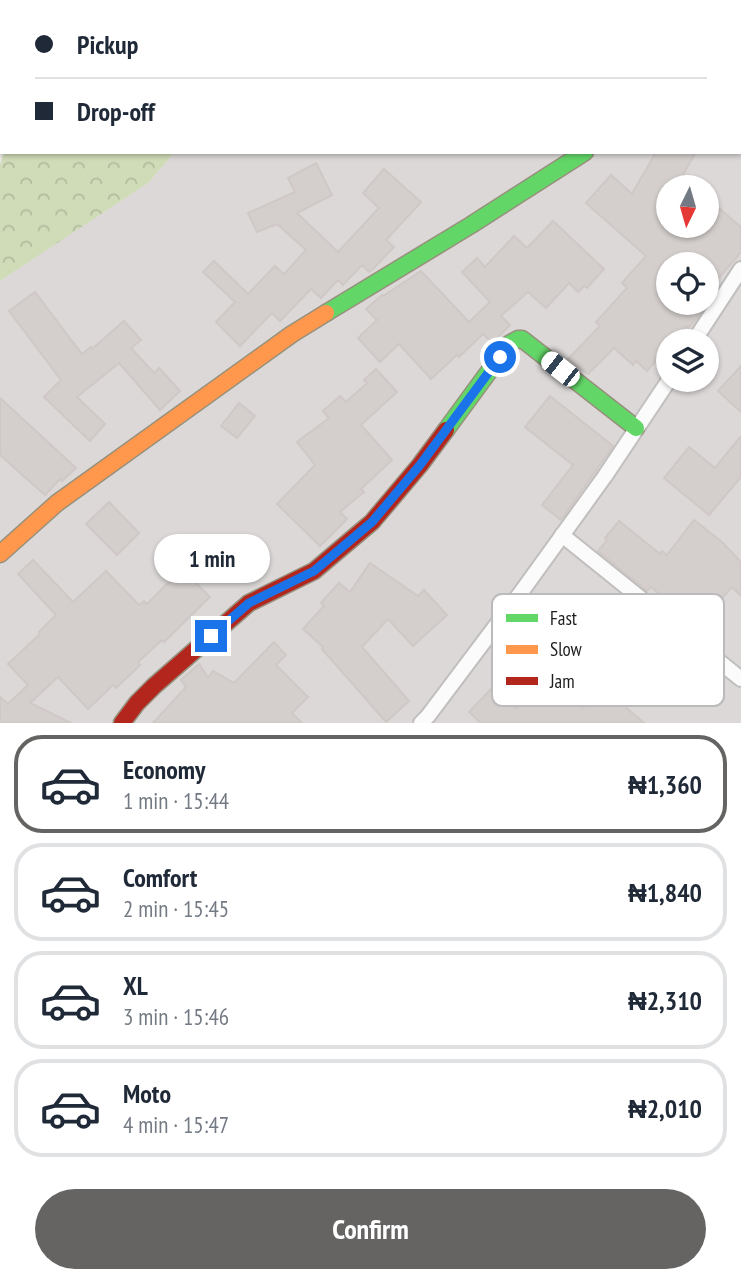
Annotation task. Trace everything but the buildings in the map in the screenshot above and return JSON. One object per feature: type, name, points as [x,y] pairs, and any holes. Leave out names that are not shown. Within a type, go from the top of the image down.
[{"type":"street","points":[[0,554],[57,503],[292,334],[582,154]]},
{"type":"street","points":[[702,329],[741,269]]},
{"type":"street","points":[[122,723],[136,703],[153,686],[249,603],[314,571],[372,522],[420,465],[509,344],[522,339],[636,428]]},
{"type":"street","points":[[520,594],[606,475],[661,392]]},
{"type":"street","points":[[562,535],[635,594]]},
{"type":"street","points":[[429,721],[492,633]]},
{"type":"street","points":[[724,665],[741,679]]},
{"type":"shaded area","points":[[173,154],[741,154],[741,723],[0,723],[0,281],[148,183]]},
{"type":"green space","points":[[3,154],[173,154],[148,183],[0,281],[0,165]]},
{"type":"traffic: fast","points":[[326,313],[582,154]]},
{"type":"traffic: fast","points":[[446,430],[509,344],[518,339],[522,339],[636,428]]},
{"type":"traffic: slow","points":[[0,554],[57,503],[292,334],[326,313]]},
{"type":"traffic: jam","points":[[122,723],[154,686],[249,603],[314,571],[372,522],[446,430]]},
{"type":"route","points":[[211,636],[249,603],[314,571],[372,522],[420,465],[500,357]]}]
